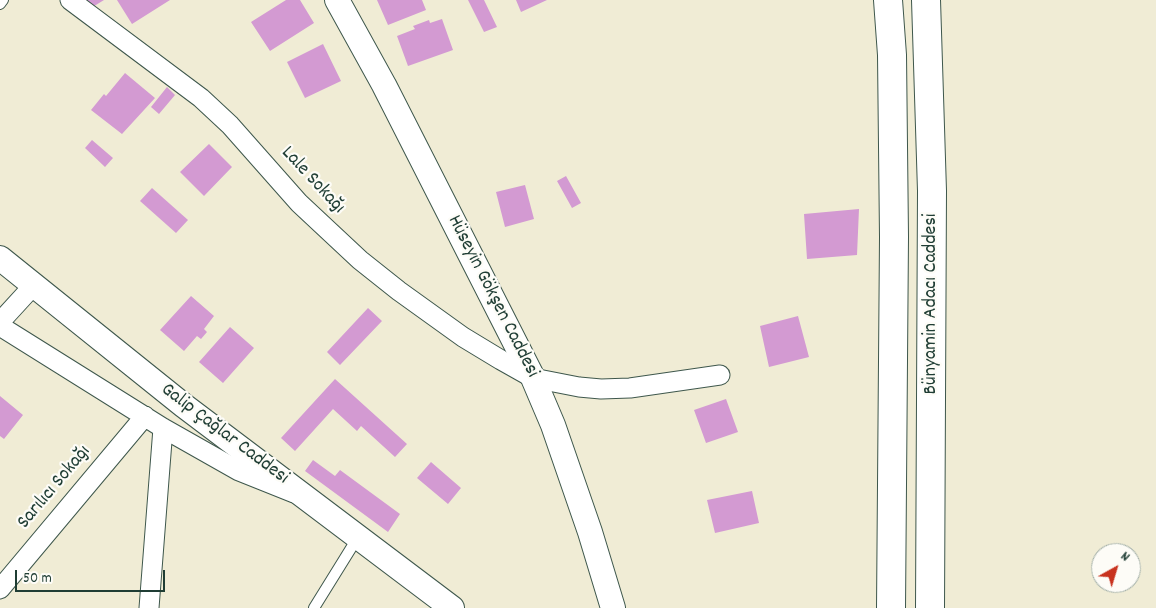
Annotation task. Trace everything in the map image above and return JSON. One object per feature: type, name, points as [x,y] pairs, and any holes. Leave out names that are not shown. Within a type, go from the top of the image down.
[{"type":"main road","points":[[888,0],[892,55],[894,237],[891,608]]},
{"type":"main road","name":"Bünyamin Adacı Caddesi","points":[[926,0],[932,210],[930,608]]},
{"type":"street","name":"Lale Sokağı","points":[[70,0],[201,98],[230,125],[299,203],[360,260],[463,337],[533,378],[578,387],[601,389],[630,388],[720,375]]},
{"type":"street","name":"Hüseyin Gökşen Caddesi","points":[[337,0],[384,86],[533,378],[553,425],[578,496],[613,608]]},
{"type":"street","name":"Galip Çağlar Caddesi","points":[[0,258],[33,286],[304,497],[452,608]]},
{"type":"street","points":[[0,322],[33,286]]},
{"type":"street","points":[[0,326],[163,428],[239,471],[268,485],[304,497]]},
{"type":"street","name":"Sarılıcı Sokağı","points":[[0,589],[144,416]]},
{"type":"street","points":[[149,608],[163,428]]},
{"type":"lane","points":[[0,4],[2,0]]},
{"type":"lane","points":[[314,608],[358,537]]},
{"type":"building","points":[[86,0],[104,0],[91,8]]},
{"type":"building","points":[[117,0],[170,0],[132,24]]},
{"type":"building","points":[[286,0],[300,0],[314,23],[270,51],[251,22]]},
{"type":"building","points":[[377,0],[422,0],[426,10],[388,25]]},
{"type":"building","points":[[468,0],[484,0],[497,27],[484,32]]},
{"type":"building","points":[[516,0],[547,0],[521,12]]},
{"type":"building","points":[[442,19],[453,50],[408,66],[397,36],[415,29],[413,26],[429,20],[430,23]]},
{"type":"building","points":[[323,44],[341,81],[305,98],[287,62]]},
{"type":"building","points":[[125,73],[155,98],[122,134],[91,110],[104,94],[106,96]]},
{"type":"building","points":[[167,87],[175,95],[159,114],[151,107]]},
{"type":"building","points":[[92,140],[113,158],[105,167],[85,148]]},
{"type":"building","points":[[209,144],[232,167],[204,196],[180,172]]},
{"type":"building","points":[[566,176],[581,203],[572,208],[557,181]]},
{"type":"building","points":[[525,185],[534,219],[505,227],[496,192]]},
{"type":"building","points":[[152,188],[188,220],[176,233],[140,201]]},
{"type":"building","points":[[859,209],[857,255],[807,259],[804,214]]},
{"type":"building","points":[[191,296],[214,316],[204,329],[207,332],[201,339],[197,336],[184,351],[160,330]]},
{"type":"building","points":[[368,308],[382,321],[340,365],[327,352]]},
{"type":"building","points":[[798,316],[809,357],[769,367],[760,326]]},
{"type":"building","points":[[230,327],[254,348],[223,383],[199,362]]},
{"type":"building","points":[[335,379],[407,444],[395,457],[361,426],[357,431],[333,409],[295,451],[281,438]]},
{"type":"building","points":[[0,396],[23,415],[4,439],[0,436]]},
{"type":"building","points":[[726,399],[738,432],[706,443],[694,410]]},
{"type":"building","points":[[313,460],[335,476],[340,470],[400,514],[388,532],[305,471]]},
{"type":"building","points":[[431,462],[461,488],[448,504],[417,478]]},
{"type":"building","points":[[752,491],[759,523],[715,533],[707,500]]}]
